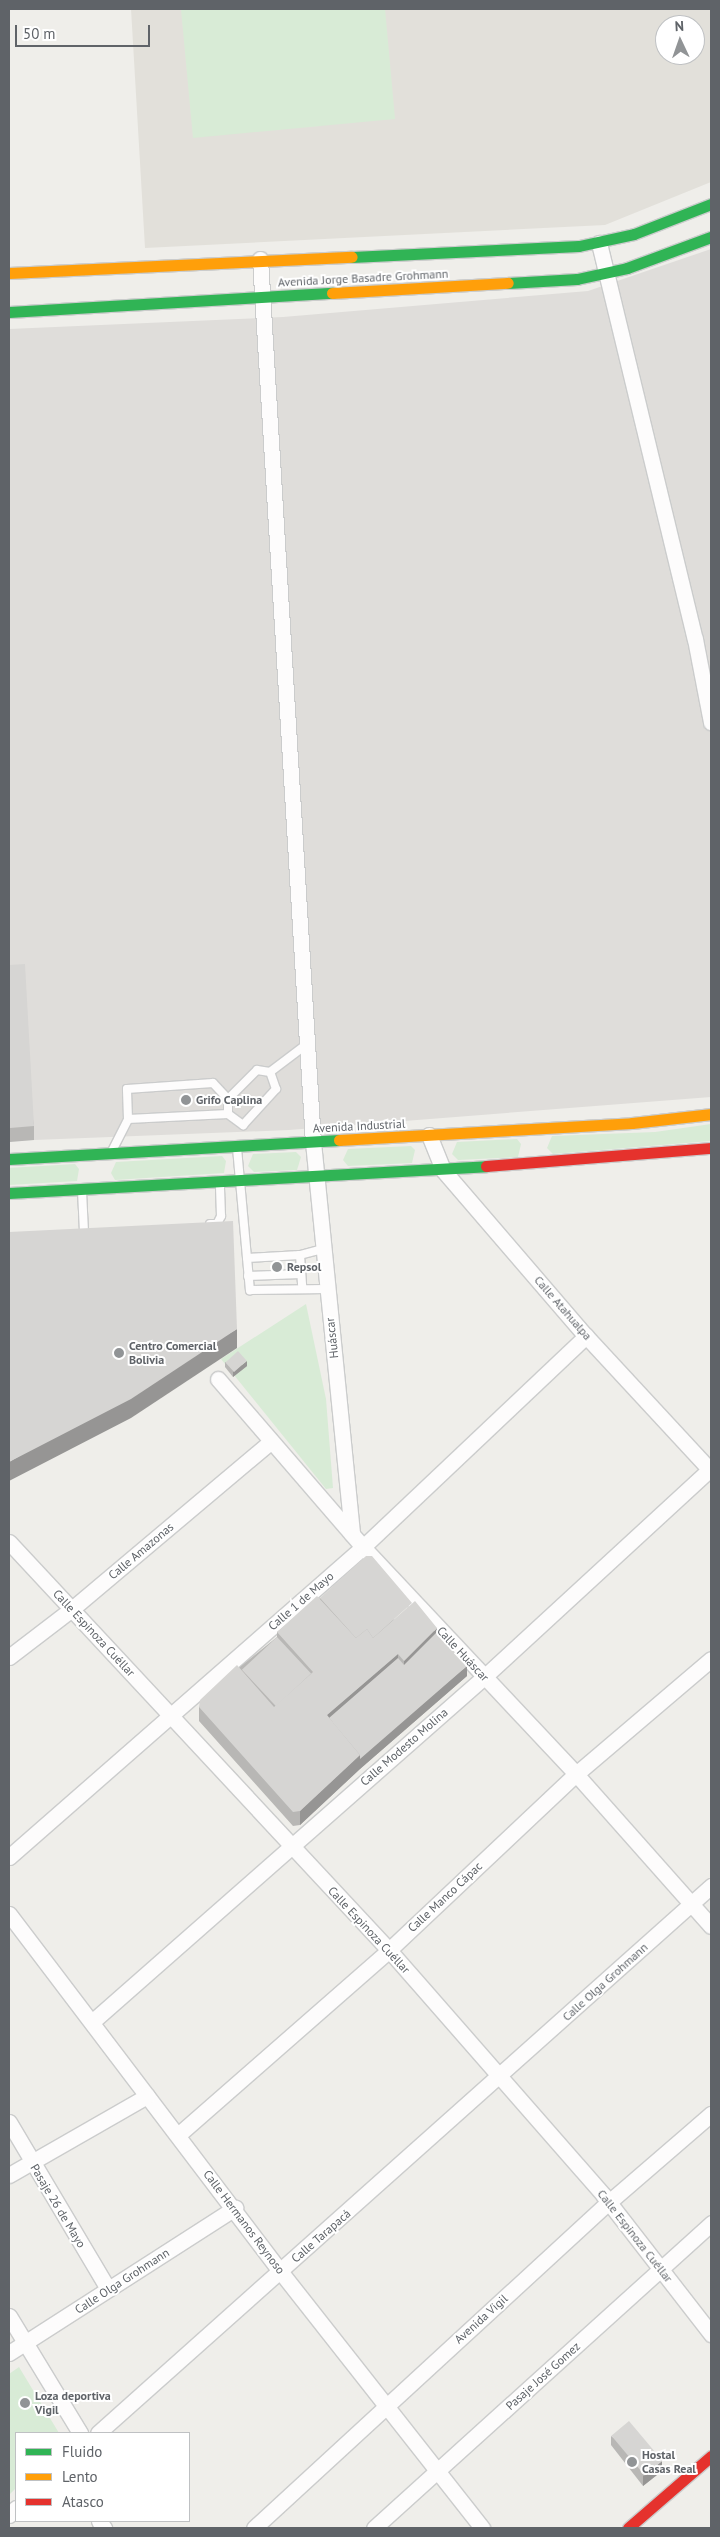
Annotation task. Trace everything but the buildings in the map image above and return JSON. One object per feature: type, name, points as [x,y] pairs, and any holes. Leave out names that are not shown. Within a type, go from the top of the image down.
[{"type":"main road","name":"Avenida Jorge Basadre Grohmann","points":[[9,273],[599,243],[634,234],[711,204]]},
{"type":"main road","name":"Avenida Jorge Basadre Grohmann","points":[[9,312],[549,282],[605,274],[711,237]]},
{"type":"main road","name":"Avenida Industrial","points":[[9,1159],[96,1163],[110,1153],[429,1135],[531,1138],[711,1114]]},
{"type":"main road","points":[[531,1138],[532,1164]]},
{"type":"main road","points":[[9,1193],[443,1170],[711,1148]]},
{"type":"main road","points":[[96,1163],[98,1188]]},
{"type":"main road","points":[[628,2528],[711,2456]]},
{"type":"street","points":[[599,243],[695,639],[711,722]]},
{"type":"street","name":"Huáscar","points":[[260,259],[313,1142],[352,1534]]},
{"type":"street","name":"Calle Atahualpa","points":[[429,1135],[443,1170],[586,1336],[711,1470]]},
{"type":"street","name":"Calle 1 de Mayo","points":[[9,1857],[363,1547],[586,1336]]},
{"type":"street","name":"Calle Huáscar","points":[[218,1379],[363,1547],[576,1774],[711,1926]]},
{"type":"street","name":"Calle Amazonas","points":[[9,1657],[73,1608],[271,1441]]},
{"type":"street","name":"Calle Modesto Molina","points":[[93,2022],[484,1677],[711,1470]]},
{"type":"street","name":"Calle Espinoza Cuéllar","points":[[9,1542],[73,1608],[170,1716],[389,1950],[499,2078],[610,2202],[711,2334]]},
{"type":"street","name":"Calle Manco Cápac","points":[[178,2135],[389,1950],[576,1774],[711,1659]]},
{"type":"street","name":"Calle Olga Grohmann","points":[[499,2078],[711,1886]]},
{"type":"street","name":"Calle Hermanos Reynoso","points":[[9,1914],[93,2022],[147,2096],[235,2208],[280,2271],[482,2528]]},
{"type":"street","name":"Calle Tarapacá","points":[[99,2432],[499,2078]]},
{"type":"street","points":[[9,2175],[147,2096]]},
{"type":"street","name":"Avenida Vigil","points":[[254,2528],[610,2202],[711,2114]]},
{"type":"street","name":"Pasaje 26 de Mayo","points":[[9,2122],[108,2289]]},
{"type":"street","name":"Calle Olga Grohmann","points":[[9,2353],[235,2208]]},
{"type":"street","name":"Pasaje José Gomez","points":[[374,2528],[711,2222]]},
{"type":"street","points":[[9,2316],[79,2432]]},
{"type":"lane","points":[[228,1099],[256,1070],[270,1072],[307,1044]]},
{"type":"lane","points":[[128,1119],[228,1114],[243,1125],[276,1089],[270,1072]]},
{"type":"lane","points":[[110,1153],[128,1119],[127,1088],[213,1083],[228,1099],[228,1114]]},
{"type":"lane","points":[[237,1146],[250,1290],[302,1287],[327,1289]]},
{"type":"lane","points":[[198,1225],[217,1224],[221,1216],[220,1182]]},
{"type":"lane","points":[[82,1189],[84,1232]]},
{"type":"lane","points":[[75,1232],[94,1231]]},
{"type":"lane","points":[[247,1258],[300,1256],[323,1249]]},
{"type":"lane","points":[[300,1256],[302,1287]]},
{"type":"lane","points":[[248,1276],[301,1274]]},
{"type":"shaded area","points":[[131,9],[711,9],[711,182],[605,225],[145,248]]},
{"type":"shaded area","points":[[711,249],[711,1097],[289,1130],[9,1141],[9,329],[283,317],[588,291]]},
{"type":"green space","points":[[181,9],[385,9],[395,119],[193,138]]},
{"type":"green space","points":[[711,1124],[711,1141],[553,1154],[547,1148],[552,1136],[655,1132]]},
{"type":"green space","points":[[517,1139],[521,1144],[518,1157],[458,1160],[452,1154],[457,1142]]},
{"type":"green space","points":[[411,1146],[415,1150],[412,1163],[348,1166],[343,1160],[348,1149]]},
{"type":"green space","points":[[296,1152],[301,1157],[297,1170],[254,1172],[248,1166],[253,1154]]},
{"type":"green space","points":[[222,1156],[226,1161],[224,1173],[115,1180],[111,1173],[116,1162]]},
{"type":"green space","points":[[75,1164],[79,1169],[77,1181],[9,1185],[9,1168]]},
{"type":"green space","points":[[306,1304],[326,1399],[333,1488],[326,1489],[221,1359]]},
{"type":"green space","name":"Loza deportiva Vigil","points":[[19,2367],[58,2432],[15,2432],[15,2489],[9,2495],[9,2374]]},
{"type":"traffic: fast","points":[[352,257],[579,246],[634,234],[711,204]]},
{"type":"traffic: fast","points":[[508,283],[577,279],[627,268],[711,237]]},
{"type":"traffic: fast","points":[[9,312],[332,293]]},
{"type":"traffic: fast","points":[[9,1159],[339,1140]]},
{"type":"traffic: fast","points":[[9,1193],[486,1166]]},
{"type":"traffic: slow","points":[[9,273],[352,257]]},
{"type":"traffic: slow","points":[[332,293],[508,283]]},
{"type":"traffic: slow","points":[[339,1140],[632,1123],[711,1114]]},
{"type":"traffic: jam","points":[[486,1166],[711,1148]]},
{"type":"traffic: jam","points":[[628,2528],[711,2456]]},
{"type":"place","name":"Grifo Caplina","points":[[186,1100]]},
{"type":"place","name":"Repsol","points":[[277,1267]]},
{"type":"place","name":"Centro Comercial Bolivia","points":[[119,1353]]},
{"type":"place","name":"Loza deportiva Vigil","points":[[25,2403]]},
{"type":"place","name":"Hostal Casas Real","points":[[632,2462]]}]
